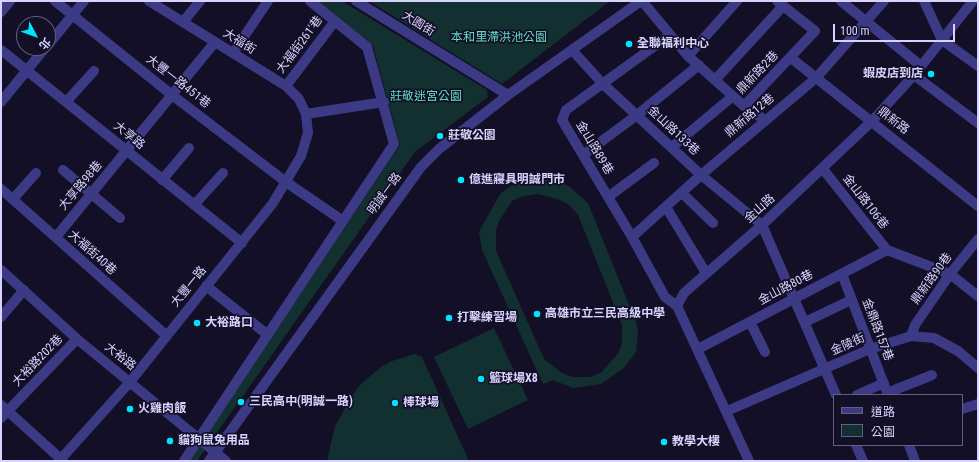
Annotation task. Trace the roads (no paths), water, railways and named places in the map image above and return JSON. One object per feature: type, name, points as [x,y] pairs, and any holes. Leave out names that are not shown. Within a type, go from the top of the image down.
[{"type":"street","points":[[1,12],[10,1]]},
{"type":"street","name":"大豐一路451巷","points":[[55,1],[172,95],[286,182],[343,221]]},
{"type":"street","points":[[56,35],[84,1]]},
{"type":"street","name":"大福街","points":[[149,1],[286,86],[299,99],[306,114]]},
{"type":"street","points":[[183,22],[200,1]]},
{"type":"street","points":[[233,53],[268,1]]},
{"type":"street","points":[[306,114],[384,102],[368,47],[310,1]]},
{"type":"street","name":"大園街","points":[[356,1],[508,95]]},
{"type":"street","points":[[641,1],[688,56],[744,106],[765,120]]},
{"type":"street","name":"明誠一路","points":[[212,457],[420,167],[439,149],[508,95],[641,1]]},
{"type":"street","points":[[688,56],[737,1]]},
{"type":"street","points":[[841,1],[921,66]]},
{"type":"street","name":"鼎新路12巷","points":[[632,237],[701,175],[816,78],[884,1]]},
{"type":"street","points":[[924,1],[942,40],[978,66]]},
{"type":"street","name":"金山路","points":[[677,306],[684,293],[762,225],[823,169],[872,121],[914,75],[942,40],[976,2]]},
{"type":"street","points":[[715,80],[780,4]]},
{"type":"street","name":"鼎新路2巷","points":[[744,106],[815,31],[780,4]]},
{"type":"street","name":"大福街261'巷","points":[[286,86],[335,21]]},
{"type":"street","name":"金山路89巷","points":[[670,35],[566,110],[562,120],[632,237],[665,297],[677,306]]},
{"type":"street","name":"大享路98巷","points":[[56,237],[215,42]]},
{"type":"street","name":"大享路","points":[[1,50],[242,243]]},
{"type":"street","name":"金山路133巷","points":[[572,50],[603,84],[701,175],[762,225]]},
{"type":"street","points":[[1,102],[39,56]]},
{"type":"street","name":"鼎新路","points":[[791,58],[978,206]]},
{"type":"street","points":[[583,155],[699,65]]},
{"type":"street","points":[[66,102],[94,71]]},
{"type":"street","points":[[914,75],[978,123]]},
{"type":"street","points":[[672,147],[733,96]]},
{"type":"street","name":"明誠一路","points":[[184,461],[394,144],[384,102]]},
{"type":"street","name":"大豐一路","points":[[61,460],[130,382],[273,203],[301,156],[308,133],[306,114]]},
{"type":"street","points":[[162,180],[189,148]]},
{"type":"street","points":[[608,197],[654,162]]},
{"type":"street","name":"金山路106巷","points":[[823,169],[887,250]]},
{"type":"street","points":[[63,170],[120,218]]},
{"type":"street","points":[[13,199],[36,173]]},
{"type":"street","points":[[194,205],[223,173]]},
{"type":"street","name":"大福街40巷","points":[[1,189],[167,336]]},
{"type":"street","points":[[682,193],[713,223]]},
{"type":"street","points":[[666,207],[706,273]]},
{"type":"street","points":[[762,225],[836,394]]},
{"type":"street","name":"鼎新路90巷","points":[[911,336],[915,325],[950,274],[978,239]]},
{"type":"street","points":[[887,250],[950,274],[978,296]]},
{"type":"street","name":"金山路80巷","points":[[698,349],[887,250]]},
{"type":"street","name":"大裕路","points":[[1,270],[77,339],[198,439],[212,457],[226,461]]},
{"type":"street","name":"金鼎路157巷","points":[[842,274],[886,390]]},
{"type":"street","points":[[206,286],[268,335]]},
{"type":"street","points":[[1,316],[24,290]]},
{"type":"street","points":[[805,322],[851,300]]},
{"type":"street","points":[[677,306],[749,461]]},
{"type":"street","points":[[750,322],[765,352]]},
{"type":"street","name":"金陵街","points":[[727,411],[870,349],[911,336],[934,338],[958,351],[978,368]]},
{"type":"street","name":"大裕路202巷","points":[[3,412],[77,339]]},
{"type":"street","points":[[863,394],[886,390],[932,375]]},
{"type":"street","points":[[963,410],[978,404]]},
{"type":"street","points":[[3,412],[61,460]]},
{"type":"street","points":[[860,446],[860,460]]},
{"type":"street","points":[[909,446],[916,461]]},
{"type":"place","name":"全聯福利中心","points":[[629,44]]},
{"type":"place","name":"蝦皮店到店","points":[[931,74]]},
{"type":"place","name":"莊敬公園","points":[[440,136]]},
{"type":"place","name":"億進寢具明誠門市","points":[[461,180]]},
{"type":"place","name":"高雄市立三民高級中學","points":[[537,314]]},
{"type":"place","name":"打擊練習場","points":[[449,318]]},
{"type":"place","name":"大裕路口","points":[[197,323]]},
{"type":"place","name":"籃球場X8","points":[[481,379]]},
{"type":"place","name":"三民高中(明誠一路)","points":[[241,402]]},
{"type":"place","name":"棒球場","points":[[395,403]]},
{"type":"place","name":"火雞肉飯","points":[[130,409]]},
{"type":"place","name":"貓狗鼠兔用品","points":[[170,441]]},
{"type":"place","name":"教學大樓","points":[[664,442]]},
{"type":"park label","name":"本和里滯洪池公園","points":[[499,38]]},
{"type":"park label","name":"莊敬迷宮公園","points":[[426,97]]}]
